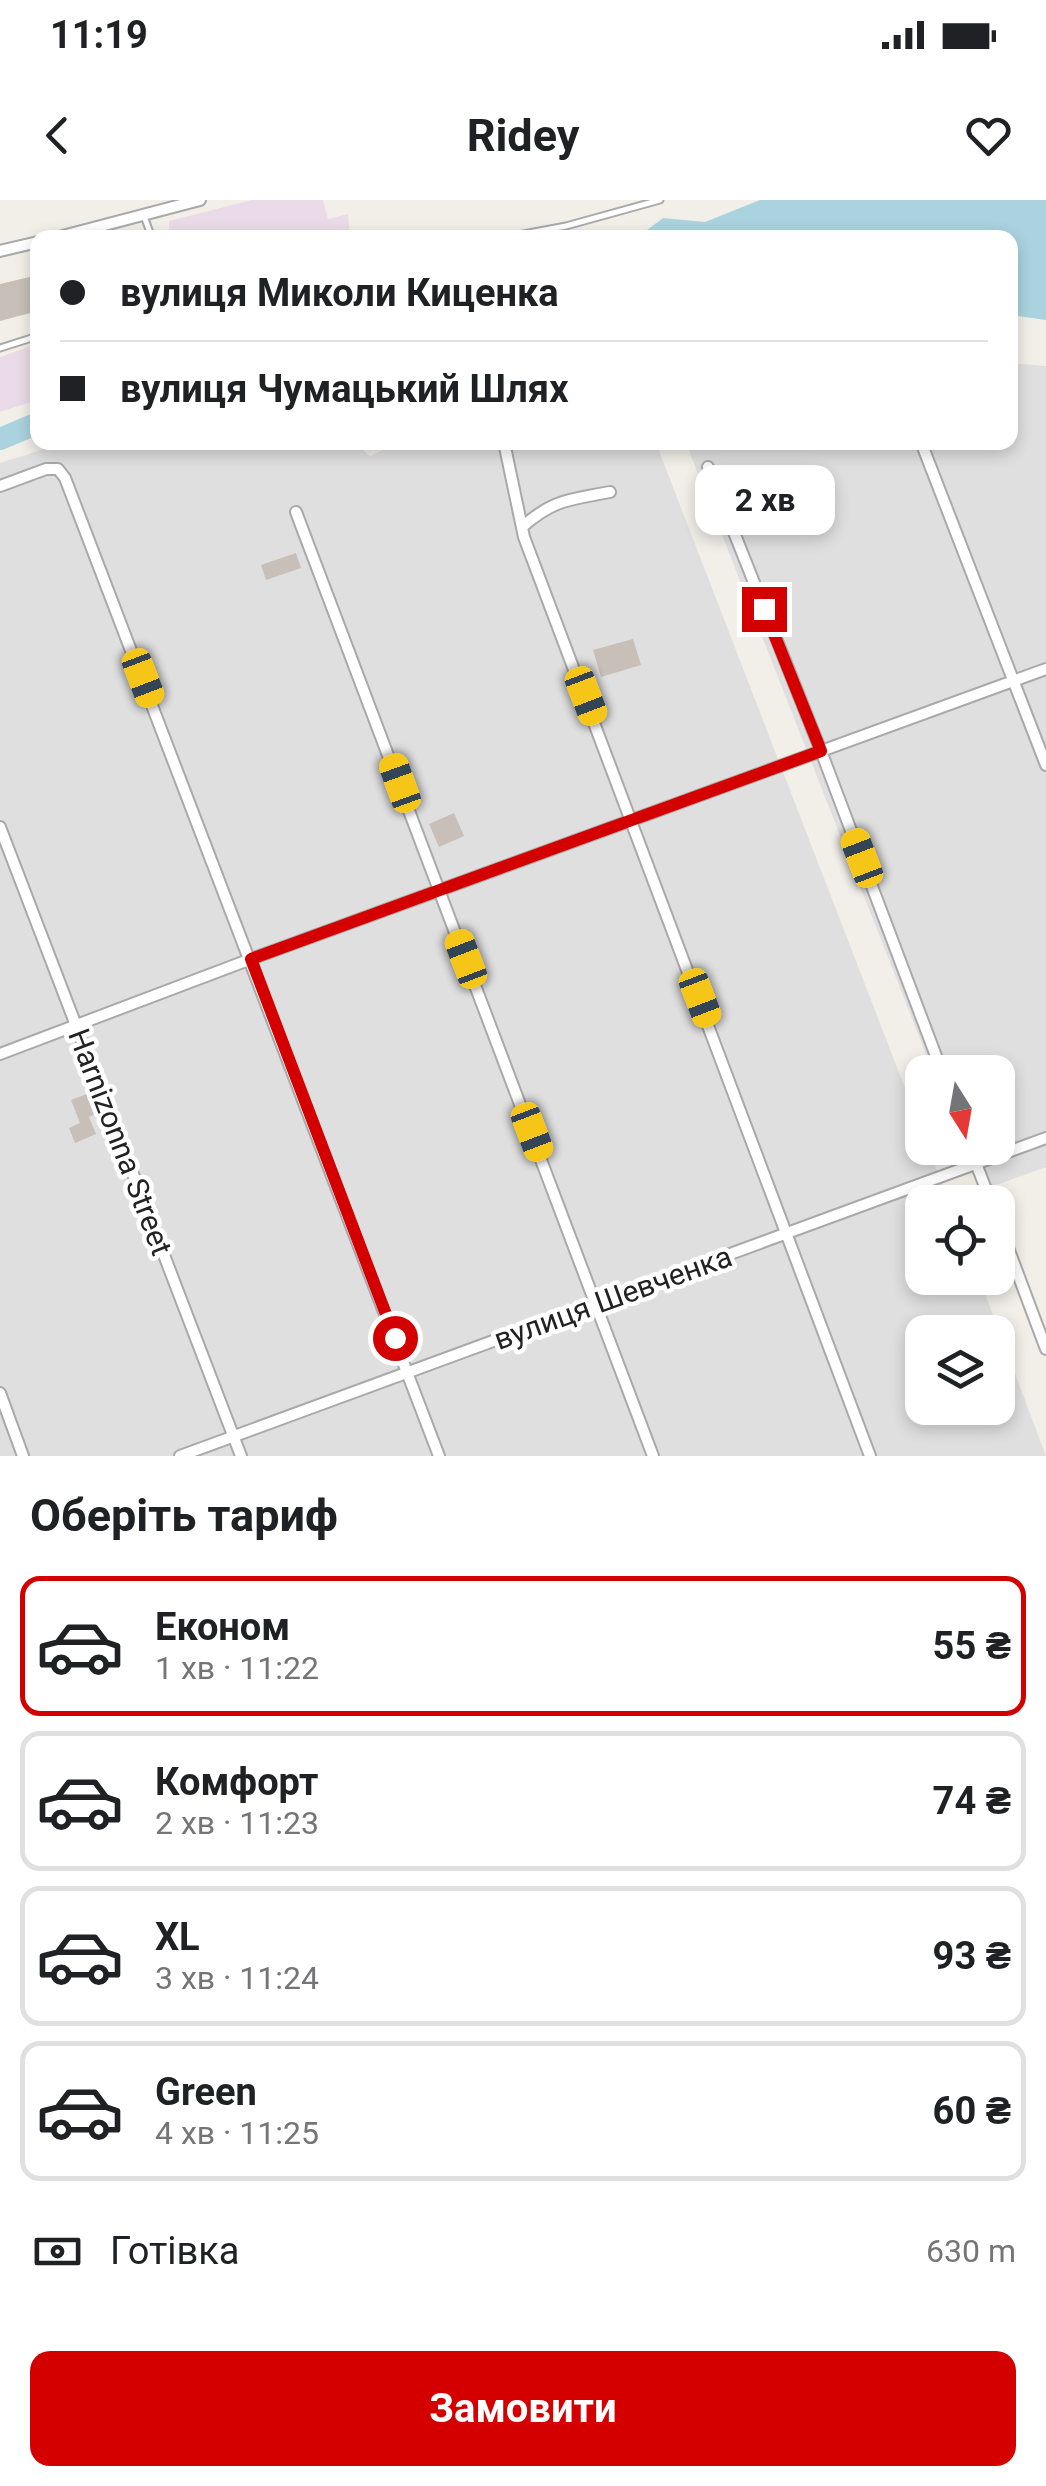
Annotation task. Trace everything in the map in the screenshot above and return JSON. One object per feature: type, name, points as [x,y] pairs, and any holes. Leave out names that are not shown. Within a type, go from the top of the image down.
[{"type":"street","points":[[87,230],[200,200]]},
{"type":"street","points":[[0,251],[30,244]]},
{"type":"street","points":[[506,450],[522,527],[870,1456]]},
{"type":"street","points":[[925,450],[1046,766]]},
{"type":"street","points":[[708,468],[821,751],[936,1055]]},
{"type":"street","points":[[0,486],[46,469],[58,469],[65,478],[439,1456]]},
{"type":"street","points":[[522,527],[556,502],[610,492]]},
{"type":"street","points":[[296,512],[653,1456]]},
{"type":"street","points":[[0,1054],[1046,669]]},
{"type":"street","name":"Harnizonna Street","points":[[0,827],[240,1453]]},
{"type":"street","name":"вулиця Шевченка","points":[[1015,1150],[1046,1138]]},
{"type":"street","name":"вулиця Шевченка","points":[[180,1456],[973,1165]]},
{"type":"street","points":[[1015,1266],[1046,1350]]},
{"type":"street","points":[[0,1394],[23,1456]]},
{"type":"lane","points":[[545,230],[660,200]]},
{"type":"lane","points":[[144,216],[149,230]]},
{"type":"lane","points":[[0,348],[30,339]]},
{"type":"shaded area","points":[[252,200],[323,200],[328,219],[348,214],[349,230],[169,230],[169,221]]},
{"type":"shaded area","points":[[30,346],[30,402],[0,412],[0,357]]},
{"type":"shaded area","points":[[1018,364],[1046,366],[1046,1167],[996,1185],[978,1185],[970,1165],[1015,1165],[1015,1055],[926,1055],[689,450],[1018,450]]},
{"type":"shaded area","points":[[41,450],[363,450],[370,456],[382,450],[659,450],[905,1088],[905,1165],[935,1165],[943,1185],[905,1185],[905,1295],[985,1295],[993,1315],[905,1315],[905,1425],[1015,1425],[1015,1374],[1046,1456],[0,1456],[0,463]]},
{"type":"water","points":[[760,200],[1046,200],[1046,320],[1018,316],[1018,230],[647,230],[663,218],[705,222]]},
{"type":"building","points":[[30,277],[30,313],[0,321],[0,284]]},
{"type":"building","points":[[296,553],[301,568],[266,580],[261,565]]},
{"type":"building","points":[[633,639],[641,665],[601,677],[593,650]]},
{"type":"building","points":[[454,813],[464,836],[439,847],[429,824]]},
{"type":"building","points":[[92,1092],[100,1112],[89,1117],[96,1134],[75,1143],[69,1128],[80,1123],[71,1100]]},
{"type":"waterway","points":[[0,439],[30,426]]},
{"type":"route","points":[[395,1338],[251,959],[821,751],[764,609]]}]
